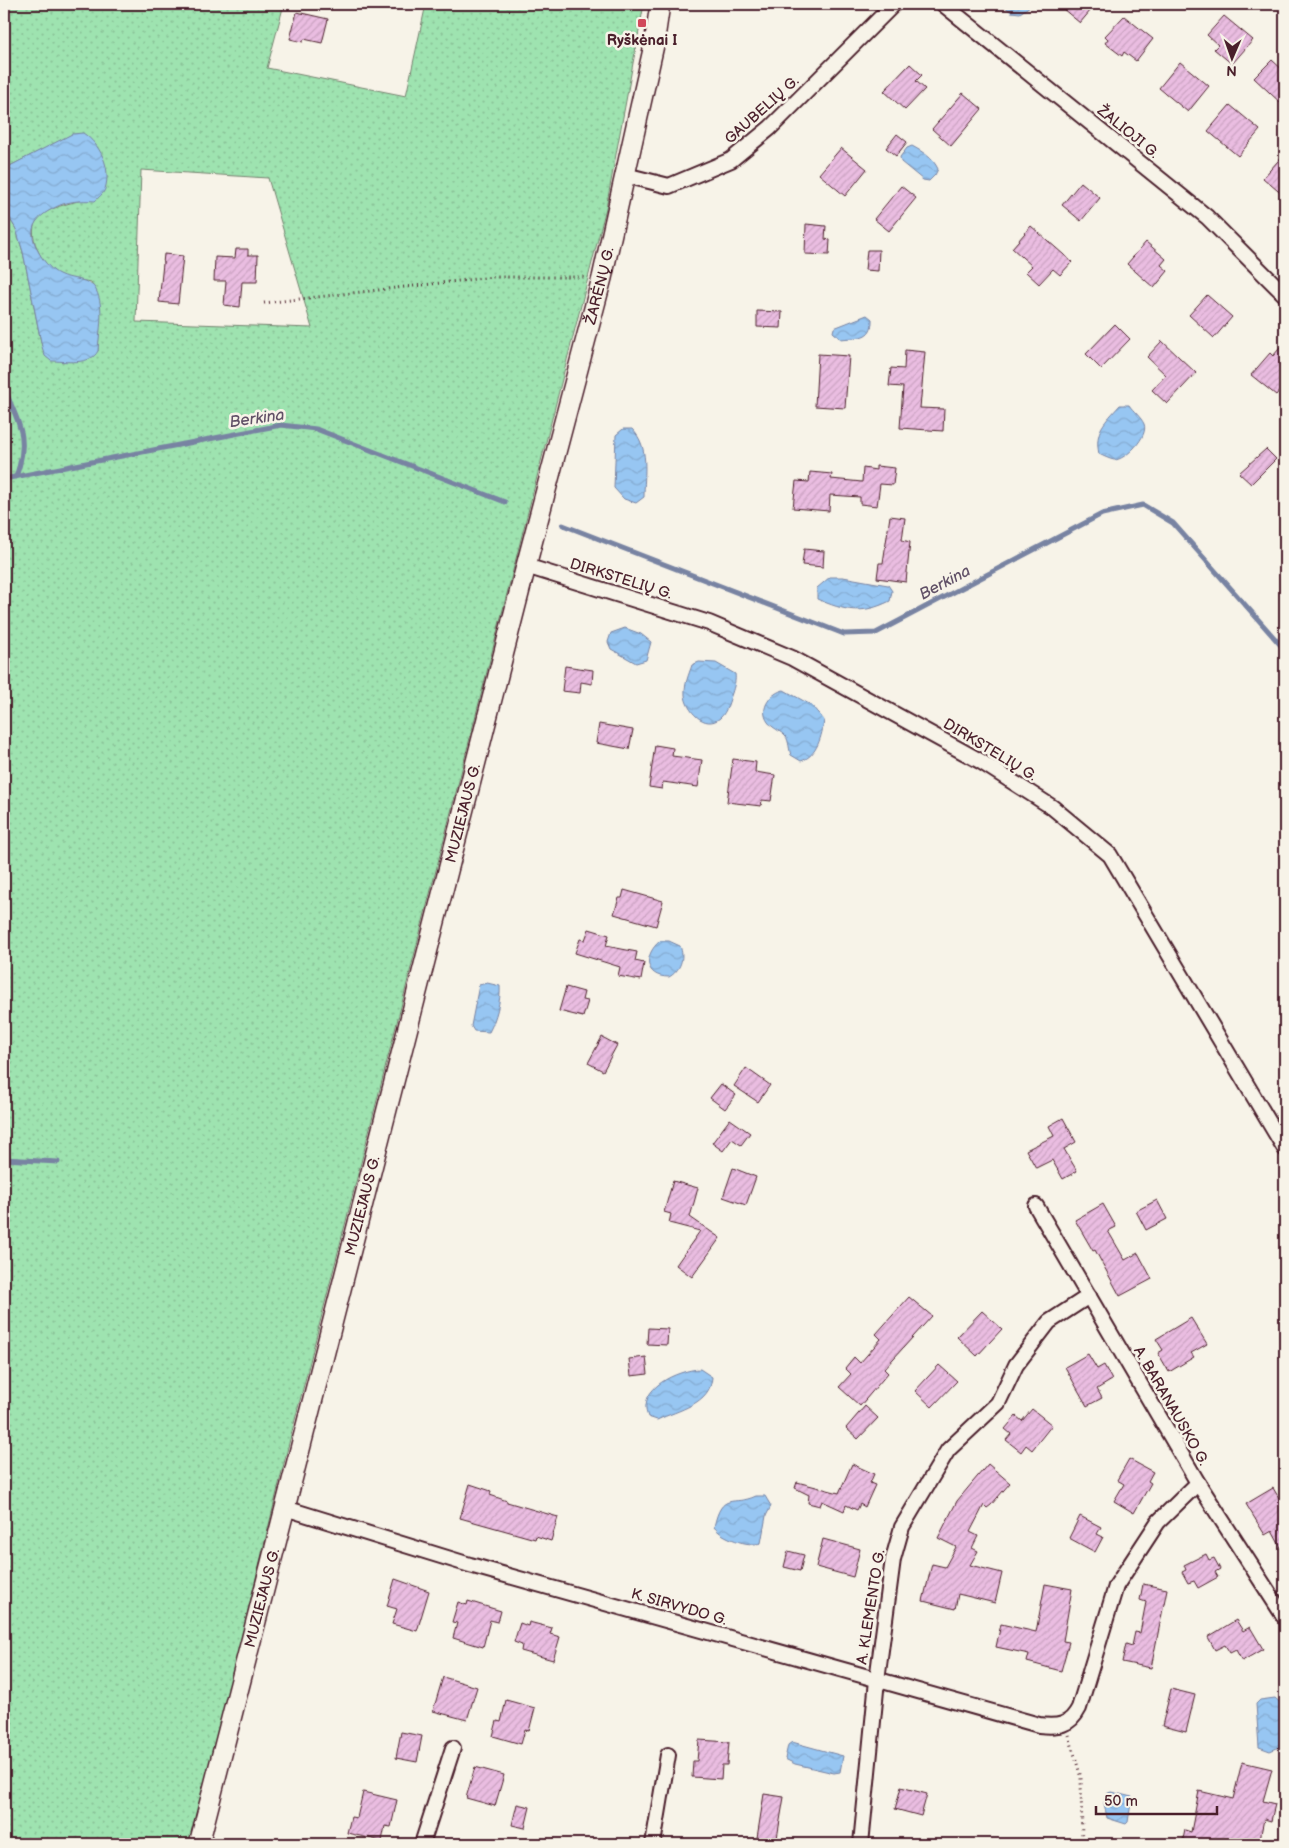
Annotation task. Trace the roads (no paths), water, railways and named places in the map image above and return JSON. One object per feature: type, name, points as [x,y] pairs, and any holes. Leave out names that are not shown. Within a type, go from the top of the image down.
[{"type":"main road","name":"ŽARĖNŲ G.","points":[[526,566],[602,278],[654,45],[660,4]]},
{"type":"main road","name":"MUZIEJAUS G.","points":[[199,1844],[526,566]]},
{"type":"street","name":"GAUBELIŲ G.","points":[[625,175],[669,186],[731,160],[770,128],[894,4]]},
{"type":"street","name":"ŽALIOJI G.","points":[[943,4],[1207,217],[1285,295]]},
{"type":"street","name":"DIRKSTELIŲ G.","points":[[526,566],[709,623],[792,658],[980,761],[1052,806],[1110,855],[1285,1149]]},
{"type":"street","name":"A. BARANAUSKO G.","points":[[1036,1206],[1198,1483],[1285,1618]]},
{"type":"street","name":"A. KLEMENTO G.","points":[[861,1844],[877,1680],[893,1559],[902,1527],[948,1450],[998,1403],[1016,1365],[1049,1322],[1089,1296]]},
{"type":"street","name":"K. SIRVYDO G.","points":[[285,1508],[470,1565],[877,1680],[1039,1725],[1066,1725],[1074,1718],[1079,1708],[1116,1586],[1158,1522],[1198,1483]]},
{"type":"street","points":[[422,1844],[453,1748]]},
{"type":"street","points":[[653,1844],[668,1755]]},
{"type":"water","points":[[1002,4],[1033,4],[1020,13],[1011,12]]},
{"type":"water","points":[[83,133],[95,143],[106,165],[107,181],[104,191],[95,201],[69,202],[41,216],[34,225],[33,235],[40,255],[54,271],[64,276],[90,283],[96,290],[101,312],[98,351],[94,356],[83,361],[51,361],[45,356],[42,347],[23,252],[16,229],[4,209],[4,169],[72,134]]},
{"type":"water","points":[[912,146],[930,158],[938,169],[929,181],[923,180],[901,162],[900,157],[907,148]]},
{"type":"water","points":[[867,315],[872,319],[872,326],[870,331],[863,336],[841,339],[833,332],[834,328]]},
{"type":"water","points":[[1120,405],[1129,405],[1143,421],[1145,429],[1140,441],[1130,452],[1114,460],[1099,454],[1098,439],[1102,427]]},
{"type":"water","points":[[623,429],[632,429],[638,436],[644,452],[644,497],[636,503],[624,499],[614,488],[616,435]]},
{"type":"water","points":[[830,577],[843,577],[888,585],[892,591],[890,601],[871,608],[854,610],[845,609],[817,599],[817,588]]},
{"type":"water","points":[[625,628],[641,634],[651,642],[646,660],[636,663],[611,649],[608,642],[611,633]]},
{"type":"water","points":[[699,662],[716,663],[735,674],[734,686],[726,710],[720,718],[714,721],[708,722],[697,717],[686,701],[685,691],[688,676],[692,665]]},
{"type":"water","points":[[784,690],[811,705],[824,720],[818,745],[811,755],[801,761],[791,755],[786,737],[770,724],[765,717],[766,706],[771,697]]},
{"type":"water","points":[[660,941],[669,941],[680,946],[682,960],[679,968],[669,977],[654,973],[649,964],[651,952]]},
{"type":"water","points":[[487,983],[500,986],[498,1010],[489,1032],[474,1031],[471,1026],[479,985]]},
{"type":"water","points":[[700,1369],[712,1377],[706,1394],[700,1400],[657,1420],[648,1417],[646,1407],[648,1397],[653,1389],[671,1377]]},
{"type":"water","points":[[756,1496],[765,1496],[771,1506],[766,1516],[761,1543],[749,1544],[736,1541],[723,1535],[714,1527],[717,1515],[725,1504]]},
{"type":"water","points":[[1275,1698],[1282,1704],[1285,1739],[1282,1746],[1270,1751],[1259,1747],[1256,1704],[1260,1700]]},
{"type":"water","points":[[792,1742],[843,1756],[840,1772],[834,1773],[795,1764],[785,1759],[788,1745]]},
{"type":"water","points":[[1111,1792],[1132,1797],[1128,1822],[1126,1824],[1107,1818],[1104,1803],[1106,1794]]},
{"type":"waterway","points":[[4,388],[21,431],[22,451],[16,477]]},
{"type":"waterway","name":"Berkina","points":[[4,479],[281,425],[316,429],[505,502]]},
{"type":"waterway","name":"Berkina","points":[[563,525],[844,634],[876,633],[1102,514],[1143,505],[1173,523],[1285,650]]},
{"type":"waterway","points":[[4,1159],[58,1162]]},
{"type":"place","name":"Ryškėnai I","points":[[642,23]]}]
